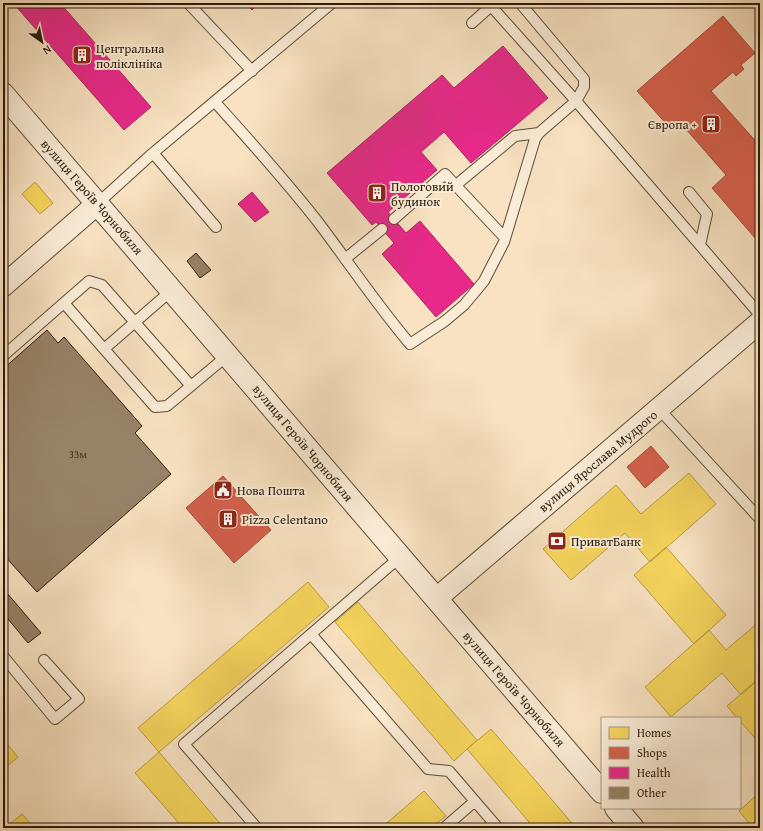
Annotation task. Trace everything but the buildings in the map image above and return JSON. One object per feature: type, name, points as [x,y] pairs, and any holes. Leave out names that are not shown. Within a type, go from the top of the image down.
[{"type":"street","name":"вулиця Героїв Чорнобиля","points":[[3,94],[601,791]]},
{"type":"street","points":[[3,286],[97,204]]},
{"type":"street","name":"вулиця Ярослава Мудрого","points":[[436,599],[760,322]]},
{"type":"street","points":[[617,809],[633,828]]},
{"type":"lane","points":[[188,3],[252,71]]},
{"type":"lane","points":[[97,204],[153,153],[332,3]]},
{"type":"lane","points":[[215,102],[283,179],[318,222],[395,327],[410,344],[444,321],[464,305],[484,280],[505,238],[538,133],[576,101],[584,87],[584,79],[520,3]]},
{"type":"lane","points":[[472,23],[491,6],[576,101],[760,315]]},
{"type":"lane","points":[[456,185],[514,136],[538,133]]},
{"type":"lane","points":[[153,153],[216,227]]},
{"type":"lane","points":[[394,219],[445,174],[505,238]]},
{"type":"lane","points":[[688,192],[707,214],[700,245]]},
{"type":"lane","points":[[345,259],[382,229]]},
{"type":"lane","points":[[3,356],[89,281],[102,284],[191,386]]},
{"type":"lane","points":[[104,349],[172,290]]},
{"type":"lane","points":[[64,303],[155,407],[167,406],[228,355]]},
{"type":"lane","points":[[659,409],[760,519]]},
{"type":"lane","points":[[257,828],[184,744],[400,557]]},
{"type":"lane","points":[[311,634],[428,769],[449,771],[498,828]]},
{"type":"lane","points":[[3,656],[55,719],[79,699],[44,660]]},
{"type":"lane","points":[[444,828],[474,801]]},
{"type":"place","name":"Центральна поліклініка","points":[[82,55]]},
{"type":"place","name":"Європа +","points":[[711,124]]},
{"type":"place","name":"Пологовий будинок","points":[[377,193]]},
{"type":"place","name":"Нова Пошта","points":[[223,490]]},
{"type":"place","name":"Pizza Celentano","points":[[228,519]]},
{"type":"place","name":"ПриватБанк","points":[[557,541]]}]
